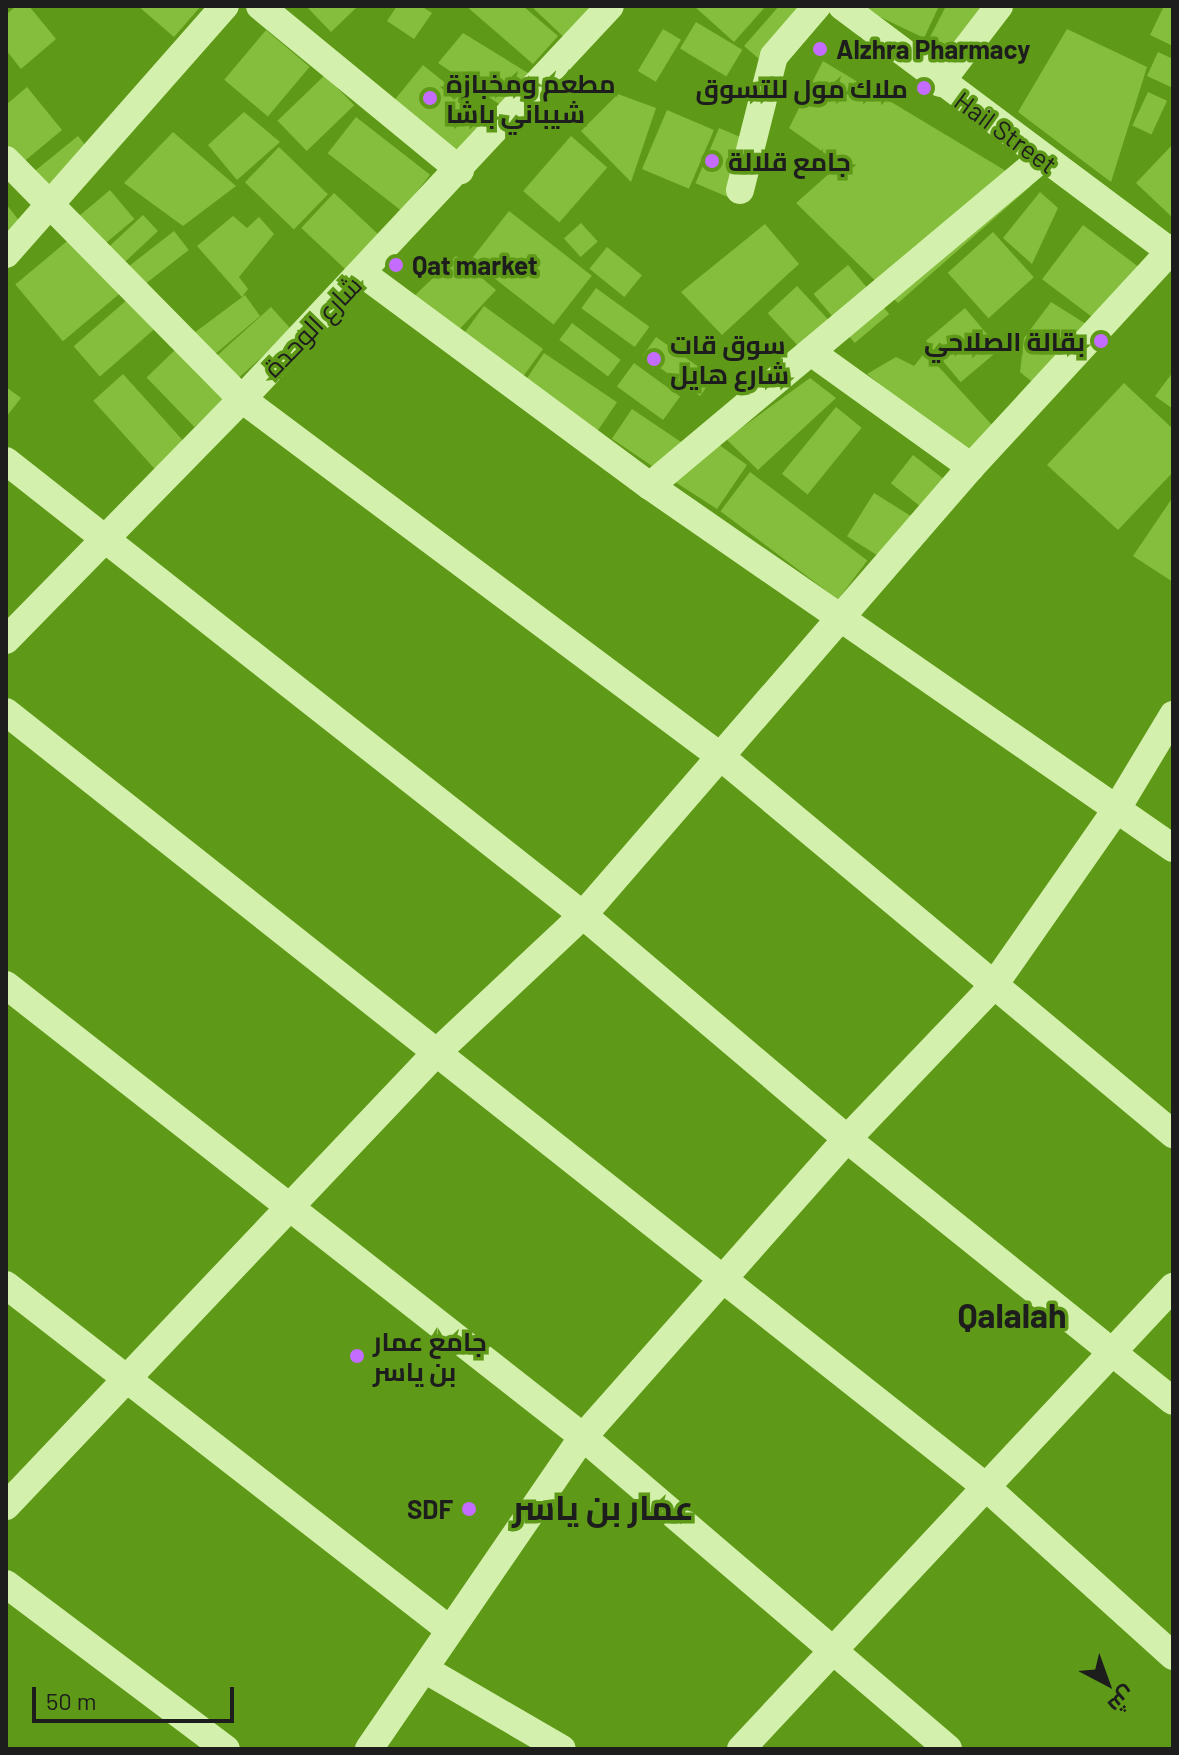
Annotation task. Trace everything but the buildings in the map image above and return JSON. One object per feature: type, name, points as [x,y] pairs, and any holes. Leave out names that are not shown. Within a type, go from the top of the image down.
[{"type":"street","points":[[6,254],[225,6]]},
{"type":"street","points":[[260,6],[460,170]]},
{"type":"street","name":"شارع الوحدة","points":[[6,640],[242,399],[460,170],[610,6]]},
{"type":"street","points":[[740,190],[774,56],[817,6]]},
{"type":"street","name":"Hail Street","points":[[842,6],[940,83],[1172,251]]},
{"type":"street","points":[[940,83],[999,6]]},
{"type":"street","points":[[650,486],[1042,158]]},
{"type":"street","points":[[6,160],[47,207],[242,399],[721,757],[1173,1134]]},
{"type":"street","points":[[6,1506],[434,1055],[583,915],[971,467],[1172,251]]},
{"type":"street","points":[[362,273],[650,486],[1173,848]]},
{"type":"street","points":[[811,352],[971,467]]},
{"type":"street","points":[[6,461],[583,915],[847,1139],[1173,1401]]},
{"type":"street","points":[[6,712],[434,1055],[986,1487],[1173,1656]]},
{"type":"street","points":[[369,1749],[583,1437],[847,1139],[994,985],[1116,810],[1173,715]]},
{"type":"street","points":[[6,985],[583,1437],[948,1749]]},
{"type":"street","points":[[6,1285],[124,1381],[450,1630]]},
{"type":"street","points":[[741,1749],[830,1649],[1173,1287]]},
{"type":"street","points":[[6,1584],[226,1749]]},
{"type":"street","points":[[426,1670],[562,1749]]},
{"type":"place","name":"Alzhra Pharmacy","points":[[820,49]]},
{"type":"place","name":"ملاك مول للتسوق","points":[[924,88]]},
{"type":"place","name":"مطعم ومخبازة شيباني باشا","points":[[430,98]]},
{"type":"place","name":"جامع قلالة","points":[[712,161]]},
{"type":"place","name":"Qat market","points":[[396,265]]},
{"type":"place","name":"بقالة الصلاحي","points":[[1101,341]]},
{"type":"place","name":"سوق قات شارع هايل","points":[[654,359]]},
{"type":"place","name":"جامع عمار بن ياسر","points":[[357,1356]]},
{"type":"place","name":"SDF","points":[[469,1509]]},
{"type":"district","name":"Qalalah","points":[[1012,1315]]},
{"type":"district","name":"عمار بن ياسر","points":[[603,1507]]}]
